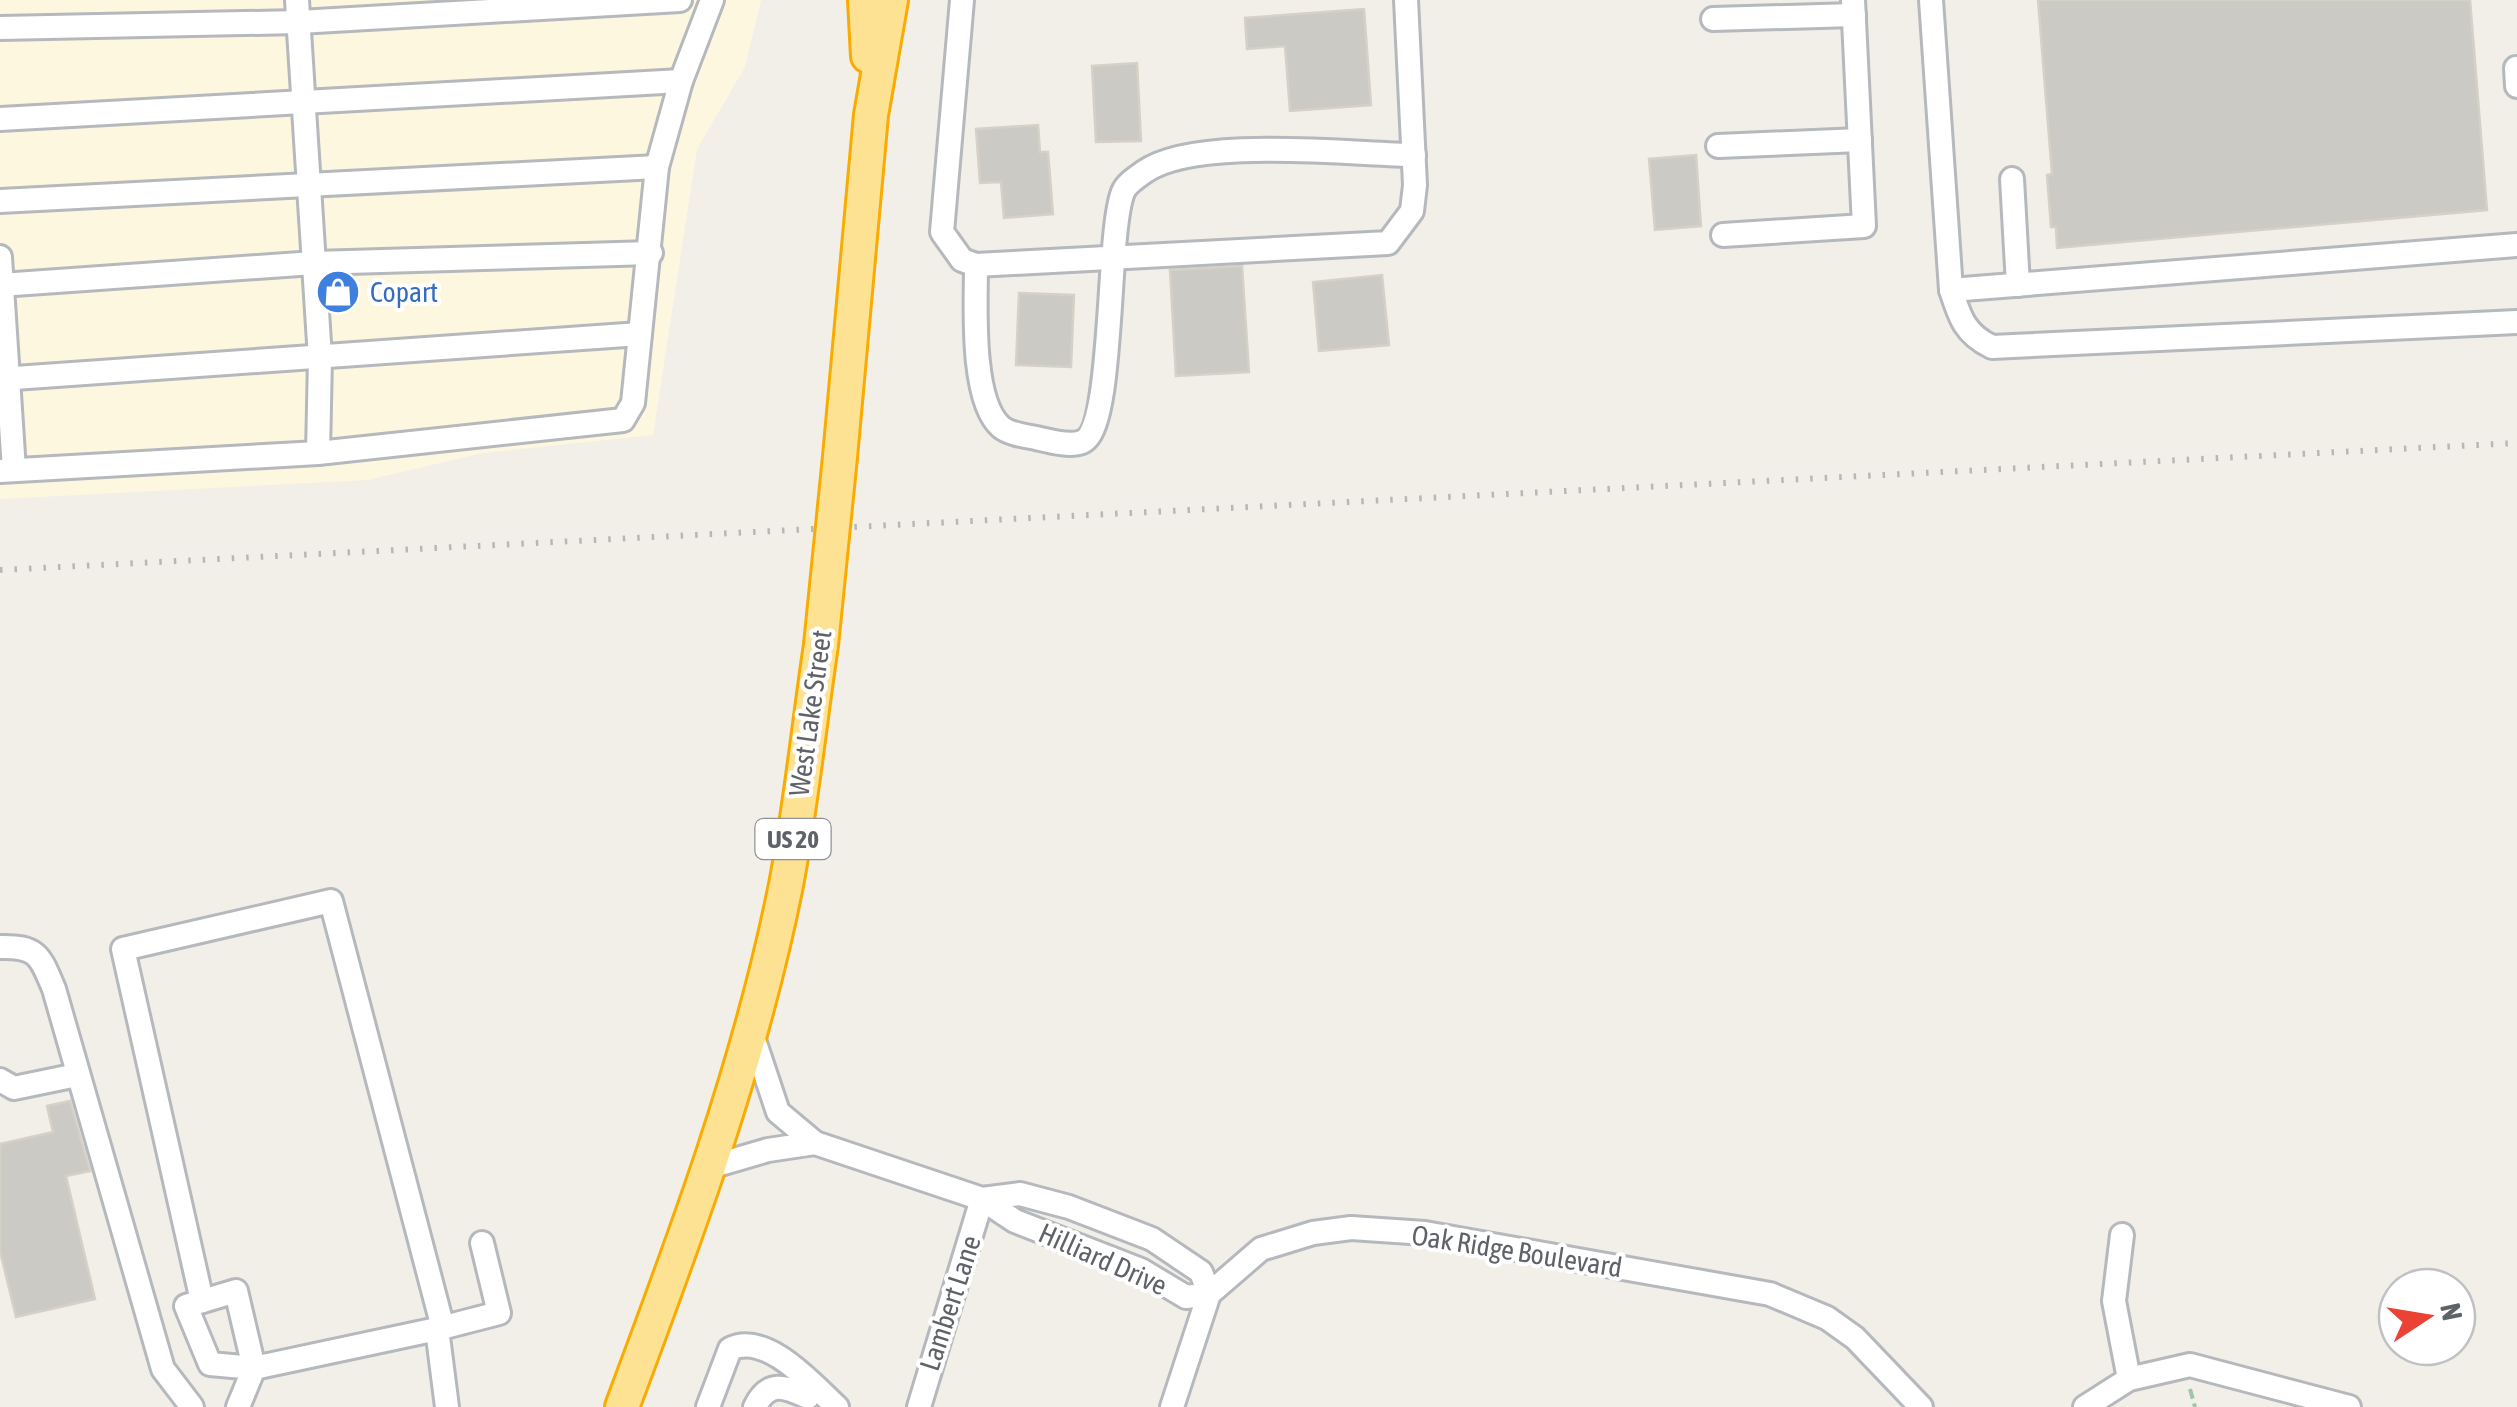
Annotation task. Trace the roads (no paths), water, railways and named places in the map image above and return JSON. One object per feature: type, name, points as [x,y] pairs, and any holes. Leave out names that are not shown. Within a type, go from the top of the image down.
[{"type":"highway","name":"West Lake Street","points":[[865,0],[871,116]]},
{"type":"highway","name":"West Lake Street","points":[[622,1407],[710,1166],[750,1030],[786,884],[821,645],[871,116],[890,0]]},
{"type":"street","points":[[0,28],[298,11],[680,0]]},
{"type":"street","points":[[0,258],[7,470],[318,453],[623,420],[633,403],[657,167],[681,81],[712,0]]},
{"type":"street","points":[[962,0],[942,232],[962,260],[976,264],[1388,242],[1412,211],[1414,155],[1406,0]]},
{"type":"street","points":[[1931,0],[1952,290],[1962,324],[1992,347],[2517,322]]},
{"type":"street","points":[[1713,20],[1853,8],[1860,140],[1864,226],[1723,235]]},
{"type":"street","points":[[298,11],[312,182],[320,358],[318,453]]},
{"type":"street","points":[[0,119],[681,81]]},
{"type":"street","points":[[1718,146],[1860,140]]},
{"type":"street","points":[[976,264],[976,340],[992,416],[1003,430],[1072,444],[1084,442],[1094,432],[1105,374],[1110,258],[1123,188],[1171,158],[1196,151],[1414,155]]},
{"type":"street","points":[[0,200],[657,167]]},
{"type":"street","points":[[2012,179],[2018,285]]},
{"type":"street","points":[[1952,290],[2517,245]]},
{"type":"street","points":[[1,285],[314,263],[651,252]]},
{"type":"street","points":[[5,378],[640,334]]},
{"type":"street","points":[[202,1301],[123,949],[332,901],[440,1329],[446,1407]]},
{"type":"street","points":[[0,948],[26,947],[41,960],[54,989],[162,1368],[192,1407]]},
{"type":"street","name":"Hilliard Drive","points":[[750,1030],[778,1112],[815,1142],[982,1199],[1015,1222],[1141,1270],[1186,1297],[1210,1294],[1201,1272],[1152,1239],[1069,1207],[1020,1194],[982,1199]]},
{"type":"street","points":[[0,1080],[14,1088],[77,1075]]},
{"type":"street","name":"Hilliard Drive","points":[[710,1166],[815,1142]]},
{"type":"street","name":"Lambert Lane","points":[[919,1407],[982,1199]]},
{"type":"street","name":"Oak Ridge Boulevard","points":[[1172,1407],[1186,1354],[1210,1294],[1261,1250],[1312,1233],[1351,1228],[1426,1233],[1770,1294],[1827,1318],[1856,1338],[1921,1407]]},
{"type":"street","points":[[2122,1235],[2114,1301],[2129,1379]]},
{"type":"street","points":[[238,1407],[254,1368],[236,1291],[186,1306],[210,1364],[254,1368],[440,1329],[499,1313],[482,1243]]},
{"type":"street","points":[[708,1407],[730,1349],[741,1343],[756,1345],[809,1397]]},
{"type":"street","points":[[2085,1407],[2129,1379],[2190,1365],[2349,1407]]},
{"type":"street","points":[[755,1407],[762,1393],[772,1387],[785,1387],[837,1407]]},
{"type":"railway","points":[[0,570],[2517,443]]},
{"type":"place","name":"Copart","points":[[338,292]]}]
